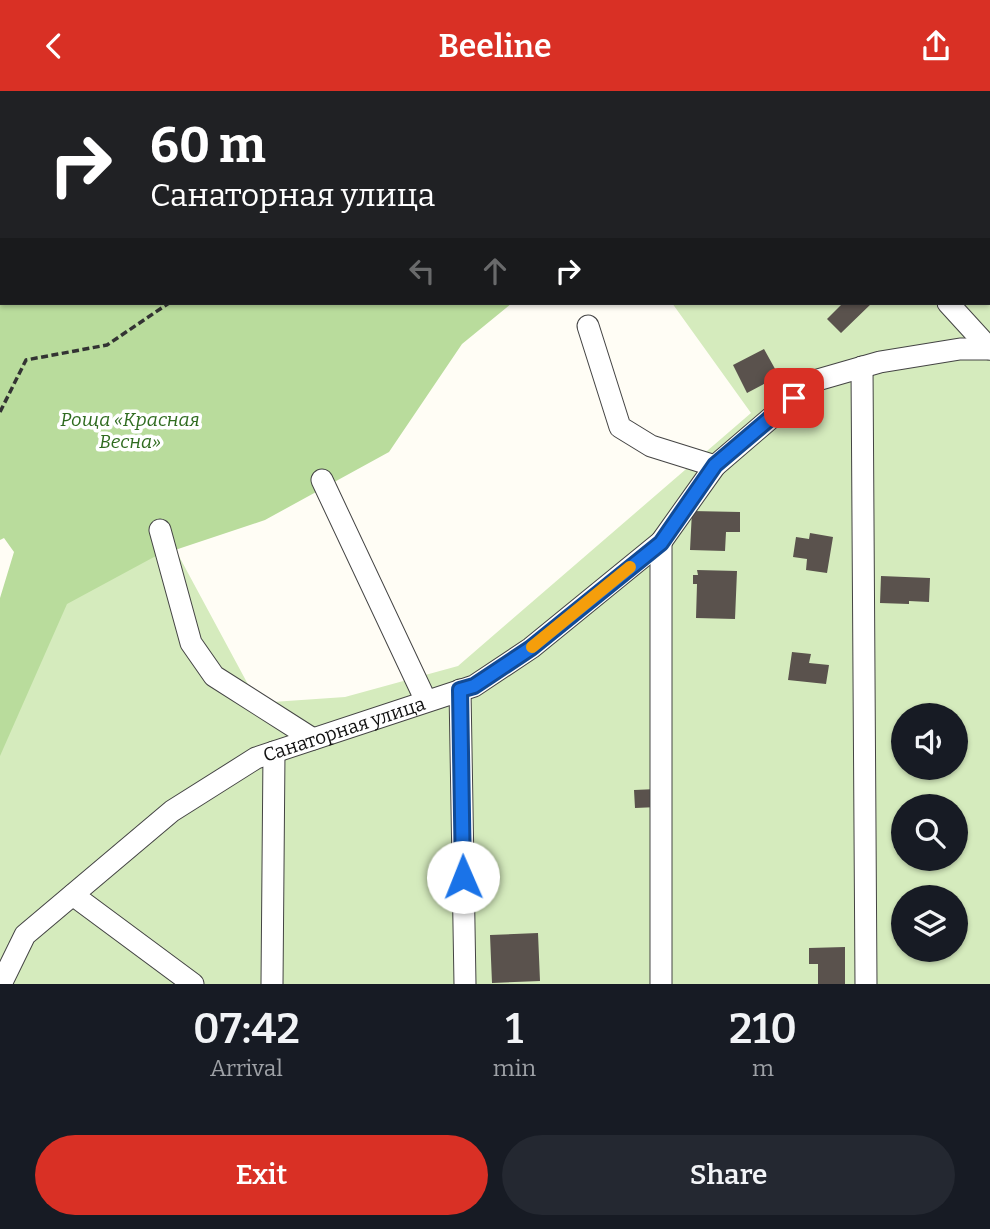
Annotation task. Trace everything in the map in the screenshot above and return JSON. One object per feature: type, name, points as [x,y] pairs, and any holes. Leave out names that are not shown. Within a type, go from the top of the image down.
[{"type":"street","points":[[950,305],[990,349]]},
{"type":"street","points":[[589,326],[620,427],[651,446],[715,465]]},
{"type":"street","name":"Санаторная улица","points":[[1,984],[25,935],[172,811],[256,758],[474,686],[531,648],[661,543],[715,465],[814,381],[880,362],[960,349],[990,349]]},
{"type":"street","points":[[862,367],[866,984]]},
{"type":"street","points":[[322,480],[426,701]]},
{"type":"street","points":[[160,530],[191,643],[214,677],[313,739]]},
{"type":"street","points":[[661,543],[661,984]]},
{"type":"street","points":[[460,690],[465,984]]},
{"type":"street","points":[[272,984],[274,752]]},
{"type":"street","points":[[73,895],[193,984]]},
{"type":"path","points":[[0,412],[26,361],[107,345],[166,305]]},
{"type":"green space","name":"Роща «Красная Весна»","points":[[0,305],[510,305],[462,344],[389,452],[265,520],[154,557],[67,604],[0,756],[0,598],[14,552],[4,538],[0,540]]},
{"type":"green space","points":[[673,305],[990,305],[990,984],[0,984],[0,711],[118,443],[258,703],[345,697],[458,666],[751,413]]},
{"type":"building","points":[[841,305],[870,305],[841,333],[827,319]]},
{"type":"building","points":[[764,349],[779,376],[747,393],[733,365]]},
{"type":"building","points":[[692,511],[740,512],[740,532],[726,532],[725,551],[690,550]]},
{"type":"building","points":[[810,533],[833,537],[827,573],[806,570],[807,559],[793,557],[796,537],[809,539]]},
{"type":"building","points":[[697,570],[737,571],[735,619],[696,618],[697,584],[693,584],[693,575],[698,575]]},
{"type":"building","points":[[881,576],[930,578],[929,602],[880,603]]},
{"type":"building","points":[[792,652],[811,654],[809,663],[829,665],[826,684],[788,680]]},
{"type":"building","points":[[657,789],[658,807],[635,808],[634,790]]},
{"type":"building","points":[[538,933],[540,981],[492,983],[490,935]]},
{"type":"building","points":[[845,947],[845,984],[818,984],[818,964],[809,964],[809,948]]},
{"type":"slow traffic","points":[[532,647],[630,567]]},
{"type":"route","points":[[463,877],[460,690],[474,686],[531,648],[661,543],[715,465],[794,398]]}]
